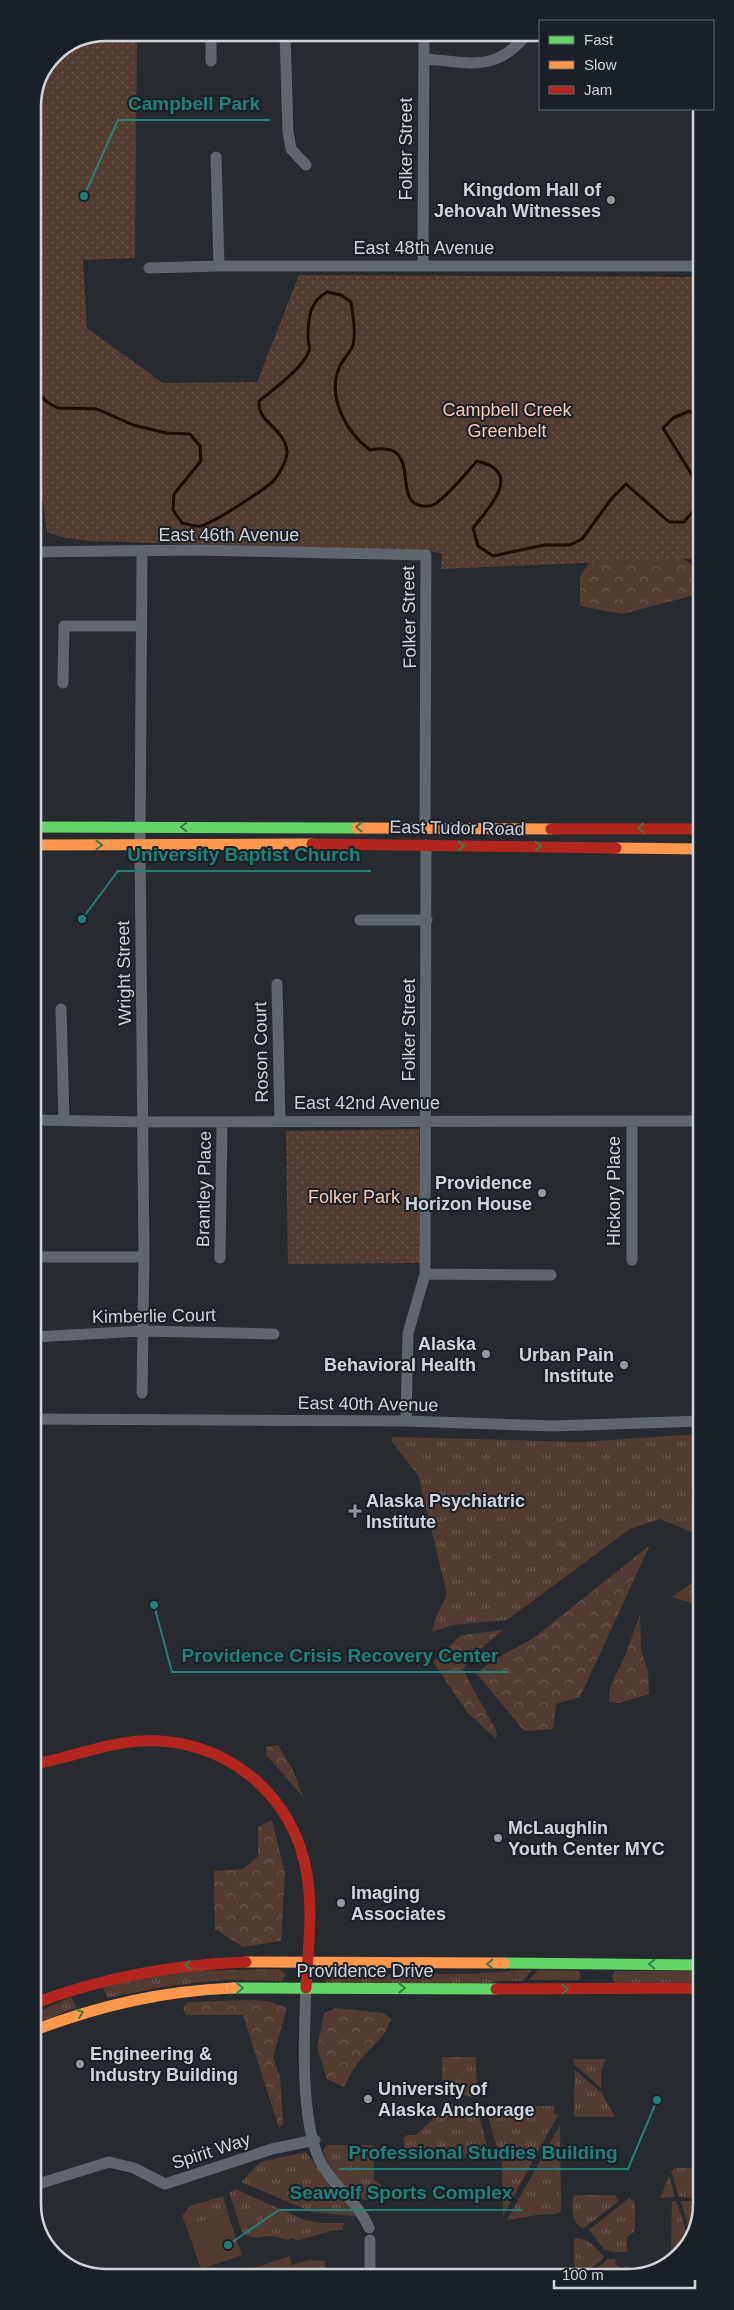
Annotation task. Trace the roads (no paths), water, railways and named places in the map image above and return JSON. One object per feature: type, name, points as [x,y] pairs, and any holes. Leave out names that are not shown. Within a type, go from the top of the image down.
[{"type":"main road","name":"East Tudor Road","points":[[41,827],[693,829]]},
{"type":"main road","points":[[377,845],[382,837],[420,836],[425,827]]},
{"type":"main road","points":[[426,846],[438,837],[463,834],[470,828]]},
{"type":"main road","name":"East Tudor Road","points":[[41,845],[377,845],[693,851]]},
{"type":"main road","points":[[41,1762],[141,1741],[171,1741],[190,1744],[216,1753],[243,1768],[262,1784],[278,1804],[292,1827],[305,1860],[308,1886],[306,1988]]},
{"type":"main road","name":"Providence Drive","points":[[41,2002],[94,1982],[146,1970],[183,1965],[307,1962],[597,1977],[693,1987]]},
{"type":"main road","name":"Providence Drive","points":[[41,2028],[88,2010],[162,1993],[233,1988],[306,1988],[597,1977],[693,1966]]},
{"type":"street","points":[[211,41],[211,61]]},
{"type":"street","points":[[285,41],[288,132],[291,149],[306,165]]},
{"type":"street","name":"Folker Street","points":[[423,266],[424,41]]},
{"type":"street","points":[[424,59],[480,63],[495,60],[515,49],[522,41]]},
{"type":"street","points":[[216,157],[219,266]]},
{"type":"street","name":"East 48th Avenue","points":[[149,268],[219,266],[693,266]]},
{"type":"street","name":"East 46th Avenue","points":[[41,552],[196,550],[426,556]]},
{"type":"street","name":"Wright Street","points":[[142,552],[140,844],[144,1257],[142,1393]]},
{"type":"street","name":"Folker Street","points":[[425,827],[426,556]]},
{"type":"street","points":[[63,682],[64,626],[141,626]]},
{"type":"street","name":"Folker Street","points":[[406,1421],[408,1333],[425,1274],[427,1121],[426,846]]},
{"type":"street","points":[[360,920],[426,920]]},
{"type":"street","name":"Roson Court","points":[[277,984],[280,1121]]},
{"type":"street","points":[[60,1008],[64,1120]]},
{"type":"street","name":"East 42nd Avenue","points":[[41,1120],[143,1122],[693,1121]]},
{"type":"street","name":"Brantley Place","points":[[220,1258],[222,1122]]},
{"type":"street","name":"Hickory Place","points":[[632,1122],[632,1260]]},
{"type":"street","points":[[41,1256],[144,1257]]},
{"type":"street","points":[[425,1274],[551,1275]]},
{"type":"street","name":"Kimberlie Court","points":[[41,1337],[142,1331],[274,1334]]},
{"type":"street","name":"East 40th Avenue","points":[[41,1419],[406,1421],[554,1426],[693,1420]]},
{"type":"street","points":[[306,1988],[306,2087],[314,2140],[320,2160],[328,2174],[367,2223]]},
{"type":"street","name":"Spirit Way","points":[[41,2183],[109,2162],[126,2165],[165,2184],[272,2149],[314,2140]]},
{"type":"street","points":[[370,2240],[370,2269]]},
{"type":"waterway","points":[[41,396],[58,408],[97,409],[133,425],[166,433],[190,434],[200,446],[201,461],[174,494],[173,510],[182,523],[201,526],[228,512],[262,490],[275,479],[281,469],[287,454],[285,443],[262,415],[259,401],[287,378],[306,358],[309,350],[309,318],[316,301],[327,292],[341,295],[351,302],[353,313],[353,345],[340,365],[335,391],[337,402],[346,424],[353,434],[370,450],[387,449],[397,454],[402,462],[408,494],[413,502],[423,506],[438,502],[477,461],[491,466],[499,473],[501,481],[499,490],[494,500],[473,528],[478,546],[493,556],[544,545],[570,545],[582,539],[612,498],[626,484],[669,522],[684,522],[693,512]]},
{"type":"waterway","points":[[693,414],[690,411],[673,418],[663,428],[693,477]]},
{"type":"place","name":"Campbell Park","points":[[84,196]]},
{"type":"place","name":"Kingdom Hall of Jehovah Witnesses","points":[[611,200]]},
{"type":"place","name":"University Baptist Church","points":[[82,919]]},
{"type":"place","name":"Providence Horizon House","points":[[542,1193]]},
{"type":"place","name":"Alaska Behavioral Health","points":[[486,1354]]},
{"type":"place","name":"Urban Pain Institute","points":[[624,1365]]},
{"type":"place","name":"Alaska Psychiatric Institute","points":[[355,1511]]},
{"type":"place","name":"Providence Crisis Recovery Center","points":[[154,1605]]},
{"type":"place","name":"McLaughlin Youth Center MYC","points":[[498,1838]]},
{"type":"place","name":"Imaging Associates","points":[[341,1903]]},
{"type":"place","name":"Engineering & Industry Building","points":[[80,2064]]},
{"type":"place","name":"University of Alaska Anchorage","points":[[368,2099]]},
{"type":"place","name":"Professional Studies Building","points":[[657,2100]]},
{"type":"place","name":"Seawolf Sports Complex","points":[[228,2245]]},
{"type":"park label","name":"Campbell Creek Greenbelt","points":[[507,420]]},
{"type":"park label","name":"Folker Park","points":[[354,1197]]}]
